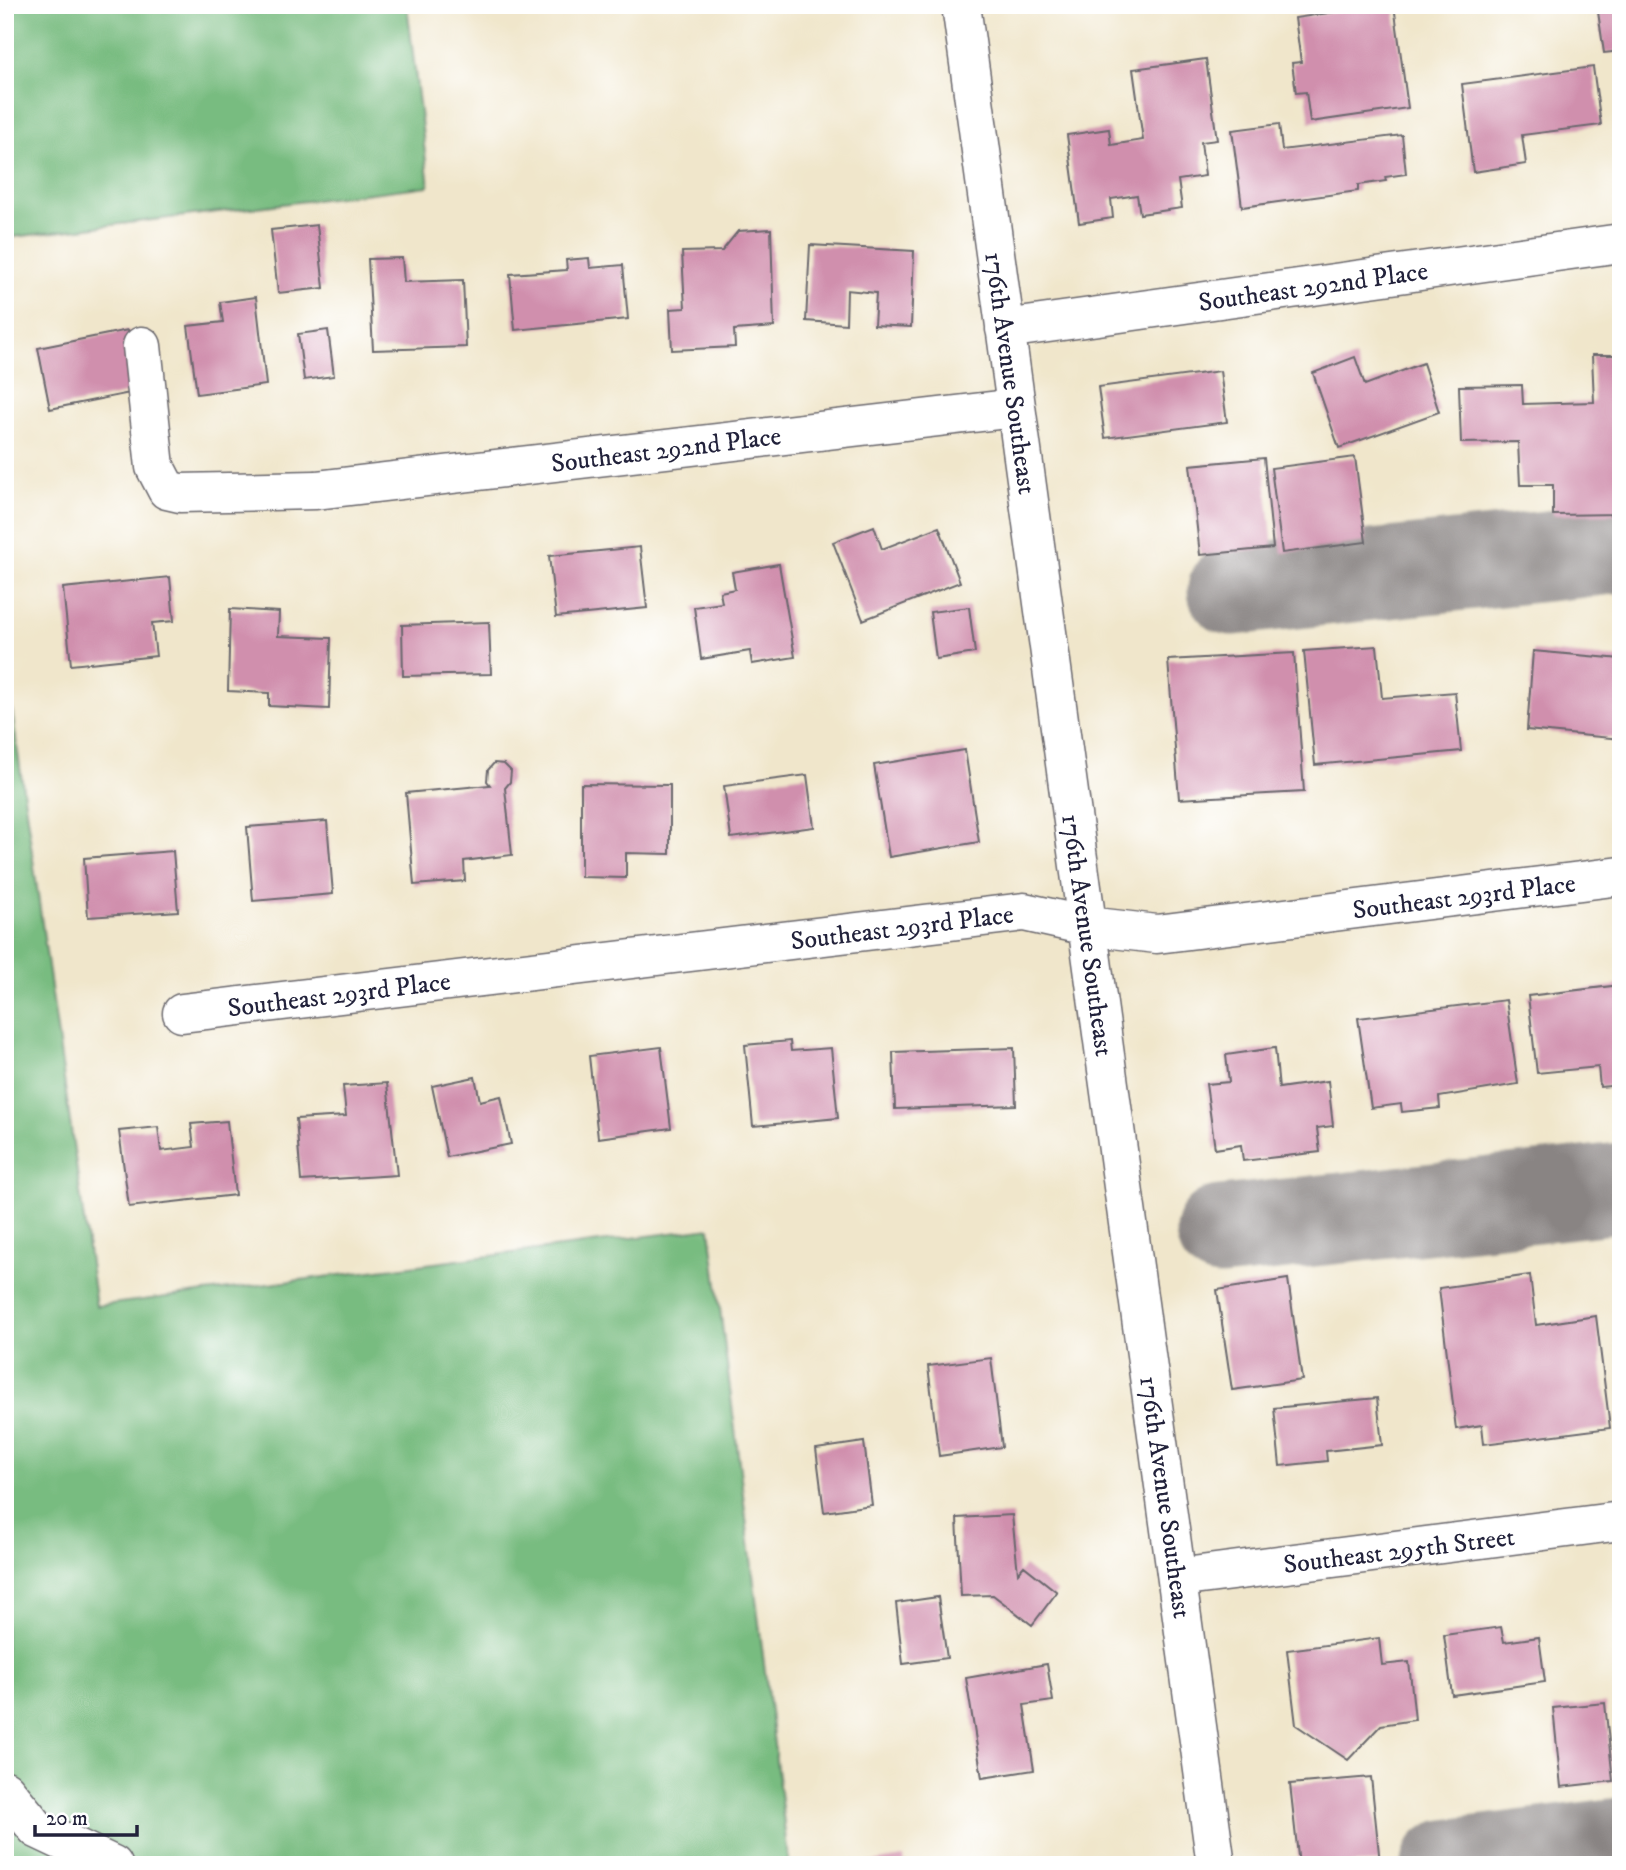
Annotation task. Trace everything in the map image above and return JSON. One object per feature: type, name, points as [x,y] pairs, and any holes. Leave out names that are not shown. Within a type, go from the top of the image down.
[{"type":"street","name":"176th Avenue Southeast","points":[[961,5],[1216,1865]]},
{"type":"street","name":"Southeast 292nd Place","points":[[1005,330],[1621,243]]},
{"type":"street","name":"Southeast 292nd Place","points":[[142,346],[155,467],[167,490],[180,493],[316,490],[1016,408]]},
{"type":"street","name":"Southeast 293rd Place","points":[[182,1013],[1024,912],[1087,926],[1157,934],[1621,876]]},
{"type":"street","name":"Southeast 295th Street","points":[[1177,1578],[1621,1521]]},
{"type":"street","points":[[5,1790],[37,1829],[113,1865]]},
{"type":"green space","points":[[5,5],[407,5],[429,186],[5,238]]},
{"type":"green space","points":[[5,661],[96,1306],[710,1228],[789,1865],[5,1865]]},
{"type":"building","points":[[1394,5],[1408,108],[1310,122],[1306,92],[1296,93],[1292,63],[1301,62],[1295,18]]},
{"type":"building","points":[[1597,5],[1621,5],[1621,51],[1604,53]]},
{"type":"building","points":[[1206,59],[1217,140],[1201,142],[1205,176],[1178,180],[1182,208],[1140,214],[1137,195],[1111,199],[1113,218],[1079,223],[1067,135],[1109,129],[1111,145],[1143,140],[1133,69]]},
{"type":"building","points":[[1593,67],[1601,125],[1522,135],[1526,164],[1473,172],[1462,84]]},
{"type":"building","points":[[1279,124],[1282,150],[1402,135],[1406,174],[1385,177],[1386,181],[1358,185],[1358,191],[1242,207],[1232,130]]},
{"type":"building","points":[[317,225],[324,288],[278,293],[271,230]]},
{"type":"building","points":[[771,229],[774,327],[734,330],[735,347],[672,350],[670,309],[685,308],[682,252],[722,251],[738,231]]},
{"type":"building","points":[[810,245],[914,251],[911,327],[874,325],[876,293],[847,290],[846,324],[806,321]]},
{"type":"building","points":[[402,258],[404,282],[463,280],[466,347],[373,350],[368,259]]},
{"type":"building","points":[[589,258],[590,268],[623,265],[628,319],[515,330],[510,274],[567,270],[566,260]]},
{"type":"building","points":[[256,297],[266,385],[197,394],[188,326],[223,322],[220,302]]},
{"type":"building","points":[[128,330],[140,391],[50,409],[38,348]]},
{"type":"building","points":[[328,330],[334,376],[304,380],[298,334]]},
{"type":"building","points":[[1592,355],[1621,355],[1621,514],[1553,515],[1553,485],[1520,485],[1518,442],[1461,443],[1459,386],[1522,385],[1523,404],[1594,402]]},
{"type":"building","points":[[1355,357],[1365,385],[1423,363],[1439,412],[1339,448],[1313,373]]},
{"type":"building","points":[[1220,371],[1227,422],[1105,438],[1098,387]]},
{"type":"building","points":[[1355,457],[1366,542],[1282,553],[1271,468]]},
{"type":"building","points":[[1264,458],[1273,548],[1200,555],[1190,465]]},
{"type":"building","points":[[874,526],[882,549],[939,527],[960,582],[863,620],[833,542]]},
{"type":"building","points":[[640,547],[647,608],[556,617],[549,556]]},
{"type":"building","points":[[779,564],[795,657],[752,664],[750,651],[701,659],[694,607],[722,603],[720,592],[735,589],[732,572]]},
{"type":"building","points":[[170,577],[174,621],[152,623],[156,656],[71,665],[63,588]]},
{"type":"building","points":[[969,607],[975,653],[936,659],[930,612]]},
{"type":"building","points":[[230,609],[279,612],[278,636],[331,638],[329,709],[269,706],[269,693],[228,691]]},
{"type":"building","points":[[489,622],[491,674],[403,676],[402,625]]},
{"type":"building","points":[[1377,646],[1382,698],[1455,692],[1461,751],[1315,765],[1304,651]]},
{"type":"building","points":[[1533,651],[1621,659],[1621,739],[1527,730]]},
{"type":"building","points":[[1294,653],[1304,792],[1179,799],[1168,660]]},
{"type":"building","points":[[965,750],[979,842],[889,857],[874,765]]},
{"type":"building","points":[[494,763],[504,764],[511,771],[510,782],[505,788],[512,855],[464,861],[465,881],[414,885],[406,793],[490,785],[487,781],[488,770]]},
{"type":"building","points":[[807,775],[814,827],[731,838],[724,786]]},
{"type":"building","points":[[581,784],[670,785],[670,854],[626,853],[626,878],[581,877]]},
{"type":"building","points":[[327,821],[333,894],[253,901],[247,827]]},
{"type":"building","points":[[173,851],[178,911],[88,917],[84,858]]},
{"type":"building","points":[[1621,985],[1621,1085],[1600,1087],[1598,1067],[1537,1073],[1528,996]]},
{"type":"building","points":[[1506,1000],[1518,1084],[1439,1097],[1440,1108],[1402,1112],[1401,1104],[1371,1108],[1358,1018]]},
{"type":"building","points":[[790,1041],[791,1051],[831,1048],[838,1118],[753,1126],[745,1045]]},
{"type":"building","points":[[661,1047],[671,1128],[598,1138],[589,1056]]},
{"type":"building","points":[[1014,1048],[1016,1105],[895,1109],[893,1052]]},
{"type":"building","points":[[1275,1048],[1279,1088],[1328,1081],[1333,1126],[1317,1128],[1320,1152],[1243,1161],[1241,1145],[1215,1149],[1206,1084],[1229,1082],[1226,1055]]},
{"type":"building","points":[[475,1077],[480,1101],[501,1096],[511,1144],[447,1157],[432,1086]]},
{"type":"building","points":[[387,1083],[397,1175],[301,1181],[296,1119],[346,1116],[343,1086]]},
{"type":"building","points":[[227,1121],[235,1195],[129,1207],[119,1131],[158,1127],[161,1151],[194,1147],[191,1124]]},
{"type":"building","points":[[1530,1275],[1536,1325],[1596,1316],[1610,1428],[1484,1444],[1482,1425],[1456,1429],[1439,1288]]},
{"type":"building","points":[[1288,1279],[1302,1380],[1232,1390],[1217,1290]]},
{"type":"building","points":[[991,1358],[1002,1447],[939,1456],[928,1366]]},
{"type":"building","points":[[1377,1398],[1382,1445],[1326,1451],[1327,1461],[1280,1466],[1274,1408]]},
{"type":"building","points":[[864,1442],[872,1505],[824,1512],[816,1449]]},
{"type":"building","points":[[1012,1515],[1018,1573],[1024,1566],[1057,1592],[1032,1625],[993,1595],[961,1596],[957,1518]]},
{"type":"building","points":[[938,1597],[947,1658],[903,1664],[896,1603]]},
{"type":"building","points":[[1501,1627],[1504,1642],[1539,1637],[1545,1682],[1452,1695],[1444,1635]]},
{"type":"building","points":[[1379,1638],[1382,1665],[1409,1662],[1415,1720],[1381,1725],[1348,1760],[1296,1725],[1287,1650]]},
{"type":"building","points":[[1047,1664],[1053,1701],[1024,1705],[1034,1770],[982,1778],[966,1678]]},
{"type":"building","points":[[1605,1703],[1613,1781],[1561,1787],[1553,1708]]},
{"type":"building","points":[[1371,1777],[1380,1863],[1299,1865],[1290,1784]]},
{"type":"building","points":[[904,1857],[905,1865],[867,1865],[867,1863]]},
{"type":"taxiway","points":[[1233,590],[1621,548]]},
{"type":"taxiway","points":[[1221,1231],[1621,1188]]},
{"type":"taxiway","points":[[1447,1865],[1621,1843]]}]
